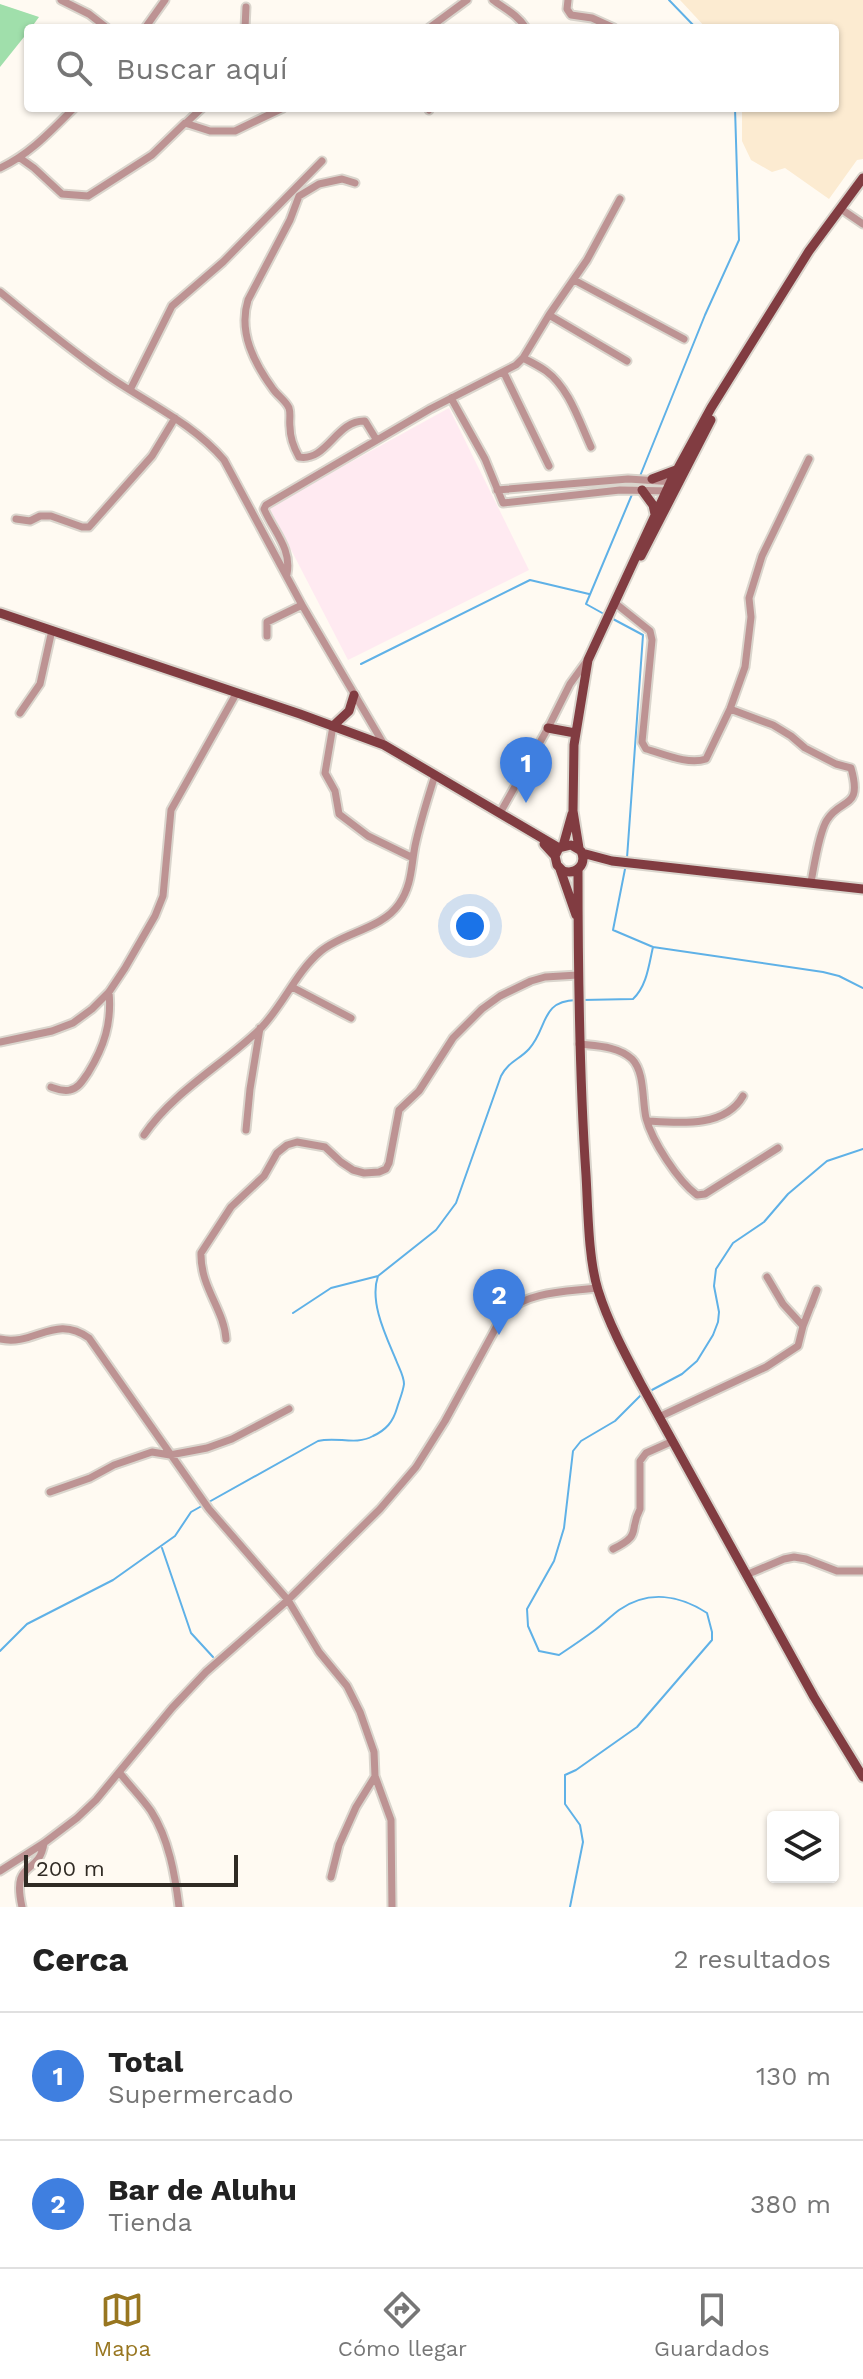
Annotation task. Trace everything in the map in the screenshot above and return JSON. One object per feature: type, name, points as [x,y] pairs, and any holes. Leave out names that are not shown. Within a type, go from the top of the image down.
[{"type":"main road","points":[[614,603],[623,591],[673,486],[676,470],[711,408],[809,251],[859,190],[863,178]]},
{"type":"main road","points":[[723,391],[715,412],[655,514],[619,588],[588,660],[575,733],[573,811],[583,860],[579,868],[579,1044],[590,1234],[597,1288],[625,1354],[828,1722],[863,1777]]},
{"type":"main road","points":[[650,479],[676,470]]},
{"type":"main road","points":[[641,490],[653,505],[655,514]]},
{"type":"main road","points":[[0,613],[384,745],[559,850]]},
{"type":"main road","points":[[333,726],[349,711],[354,695]]},
{"type":"main road","points":[[548,728],[575,733]]},
{"type":"main road","points":[[573,811],[559,850],[560,869],[578,921]]},
{"type":"main road","points":[[559,850],[571,845],[615,861],[863,889]]},
{"type":"main road","points":[[560,869],[571,872],[615,861]]},
{"type":"street","points":[[61,0],[102,24]]},
{"type":"street","points":[[148,24],[165,0]]},
{"type":"street","points":[[434,24],[467,0]]},
{"type":"street","points":[[493,0],[518,16],[523,24]]},
{"type":"street","points":[[568,0],[567,9],[571,15],[592,18],[605,24]]},
{"type":"street","points":[[245,24],[246,7]]},
{"type":"street","points":[[0,168],[34,148],[70,112]]},
{"type":"street","points":[[20,158],[62,194],[88,196],[152,155],[198,112]]},
{"type":"street","points":[[187,122],[210,131],[235,131],[275,112]]},
{"type":"street","points":[[130,390],[172,306],[223,262],[322,161]]},
{"type":"street","points":[[355,183],[342,179],[319,184],[299,196],[244,314],[254,362],[275,393],[288,405],[289,430],[299,457],[306,459],[315,456],[347,425],[357,421],[365,421],[376,439]]},
{"type":"street","points":[[286,577],[289,562],[287,551],[267,517],[266,505],[376,439],[504,373],[523,358],[587,260],[620,199]]},
{"type":"street","points":[[841,209],[863,224]]},
{"type":"street","points":[[574,280],[684,339]]},
{"type":"street","points":[[0,292],[99,370],[205,439],[224,460],[286,577],[384,745]]},
{"type":"street","points":[[549,315],[627,361]]},
{"type":"street","points":[[523,358],[547,371],[568,397],[591,447]]},
{"type":"street","points":[[504,373],[549,466]]},
{"type":"street","points":[[451,398],[485,459],[503,503],[673,486]]},
{"type":"street","points":[[16,519],[30,521],[40,516],[51,516],[89,527],[152,456],[175,418]]},
{"type":"street","points":[[614,603],[650,631],[652,640],[642,742],[646,749],[685,760],[706,759],[730,709],[745,667],[751,617],[749,598],[762,556],[809,459]]},
{"type":"street","points":[[497,490],[628,479],[650,479],[673,486]]},
{"type":"street","points":[[267,636],[267,622],[302,605]]},
{"type":"street","points":[[20,713],[40,684],[52,630]]},
{"type":"street","points":[[500,813],[570,684],[588,660]]},
{"type":"street","points":[[0,1042],[52,1031],[73,1023],[109,992],[143,940],[163,896],[171,810],[236,694]]},
{"type":"street","points":[[730,709],[773,725],[805,748],[851,768],[858,779],[861,789],[857,797],[847,806],[835,810],[824,823],[811,882]]},
{"type":"street","points":[[333,726],[325,773],[335,791],[339,814],[368,836],[413,858]]},
{"type":"street","points":[[144,1135],[181,1095],[260,1028],[278,1008],[304,968],[321,951],[397,908],[411,878],[421,819],[435,775]]},
{"type":"street","points":[[226,1339],[222,1320],[205,1280],[201,1253],[231,1207],[264,1176],[277,1153],[297,1142],[311,1144],[325,1147],[353,1170],[364,1173],[386,1169],[399,1110],[419,1091],[453,1038],[500,996],[545,977],[578,975]]},
{"type":"street","points":[[292,987],[351,1018]]},
{"type":"street","points":[[51,1087],[73,1090],[99,1055],[108,1030],[109,992]]},
{"type":"street","points":[[246,1130],[260,1028]]},
{"type":"street","points":[[579,1044],[615,1049],[636,1064],[653,1136],[678,1175],[697,1195],[705,1194],[778,1148]]},
{"type":"street","points":[[647,1121],[676,1123],[714,1119],[737,1106],[743,1096]]},
{"type":"street","points":[[767,1277],[781,1302],[803,1326]]},
{"type":"street","points":[[1,1868],[44,1843],[96,1800],[206,1672],[288,1600],[380,1509],[416,1467],[504,1313],[517,1302],[536,1295],[597,1288]]},
{"type":"street","points":[[659,1417],[735,1382],[798,1346],[817,1290],[811,1306]]},
{"type":"street","points":[[0,1339],[20,1339],[59,1327],[77,1329],[89,1338],[209,1509],[288,1600],[319,1652],[347,1686],[374,1752],[375,1776],[391,1820],[392,1907]]},
{"type":"street","points":[[50,1492],[152,1452],[170,1455],[207,1448],[232,1439],[289,1409]]},
{"type":"street","points":[[613,1549],[628,1542],[636,1527],[636,1515],[640,1509],[640,1461],[646,1453],[673,1441]]},
{"type":"street","points":[[746,1575],[794,1557],[837,1571],[863,1571]]},
{"type":"street","points":[[119,1772],[150,1810],[160,1829],[175,1875],[179,1907]]},
{"type":"street","points":[[331,1877],[339,1845],[356,1807],[375,1776]]},
{"type":"street","points":[[22,1907],[19,1879],[40,1858],[44,1843]]},
{"type":"shaded area","points":[[680,0],[863,0],[863,159],[857,160],[829,199],[785,168],[772,172],[751,160],[742,141],[742,112],[839,112],[839,24],[702,24]]},
{"type":"shaded area","points":[[449,408],[529,570],[348,660],[269,507]]},
{"type":"green space","points":[[0,4],[39,17],[34,24],[24,24],[24,37],[0,67]]},
{"type":"waterway","points":[[669,0],[692,24]]},
{"type":"waterway","points":[[636,486],[739,240],[735,112]]},
{"type":"waterway","points":[[604,614],[586,604],[633,492]]},
{"type":"waterway","points":[[361,664],[530,580],[589,594]]},
{"type":"waterway","points":[[613,619],[643,635],[627,858]]},
{"type":"waterway","points":[[582,1000],[633,999],[647,974],[653,947],[613,930],[626,864]]},
{"type":"waterway","points":[[653,947],[823,972],[863,988]]},
{"type":"waterway","points":[[0,1651],[27,1624],[113,1580],[175,1536],[191,1512],[318,1441],[366,1439],[388,1425],[404,1384],[377,1308],[378,1276],[436,1230],[456,1203],[501,1076],[535,1041],[550,1010],[556,1005],[576,1000]]},
{"type":"waterway","points":[[650,1391],[682,1374],[697,1361],[713,1335],[719,1312],[714,1286],[716,1269],[733,1243],[764,1222],[788,1194],[827,1161],[863,1149]]},
{"type":"waterway","points":[[293,1313],[331,1288],[378,1276]]},
{"type":"waterway","points":[[570,1907],[583,1842],[580,1825],[565,1804],[565,1775],[637,1727],[712,1640],[707,1613],[686,1602],[663,1597],[641,1600],[619,1610],[559,1655],[539,1651],[528,1626],[527,1609],[554,1561],[564,1528],[573,1451],[581,1441],[615,1421],[641,1395]]},
{"type":"waterway","points":[[162,1548],[191,1633],[213,1657]]},
{"type":"place","name":"Total","points":[[526,803]]},
{"type":"place","name":"Bar de Aluhu","points":[[499,1335]]}]
